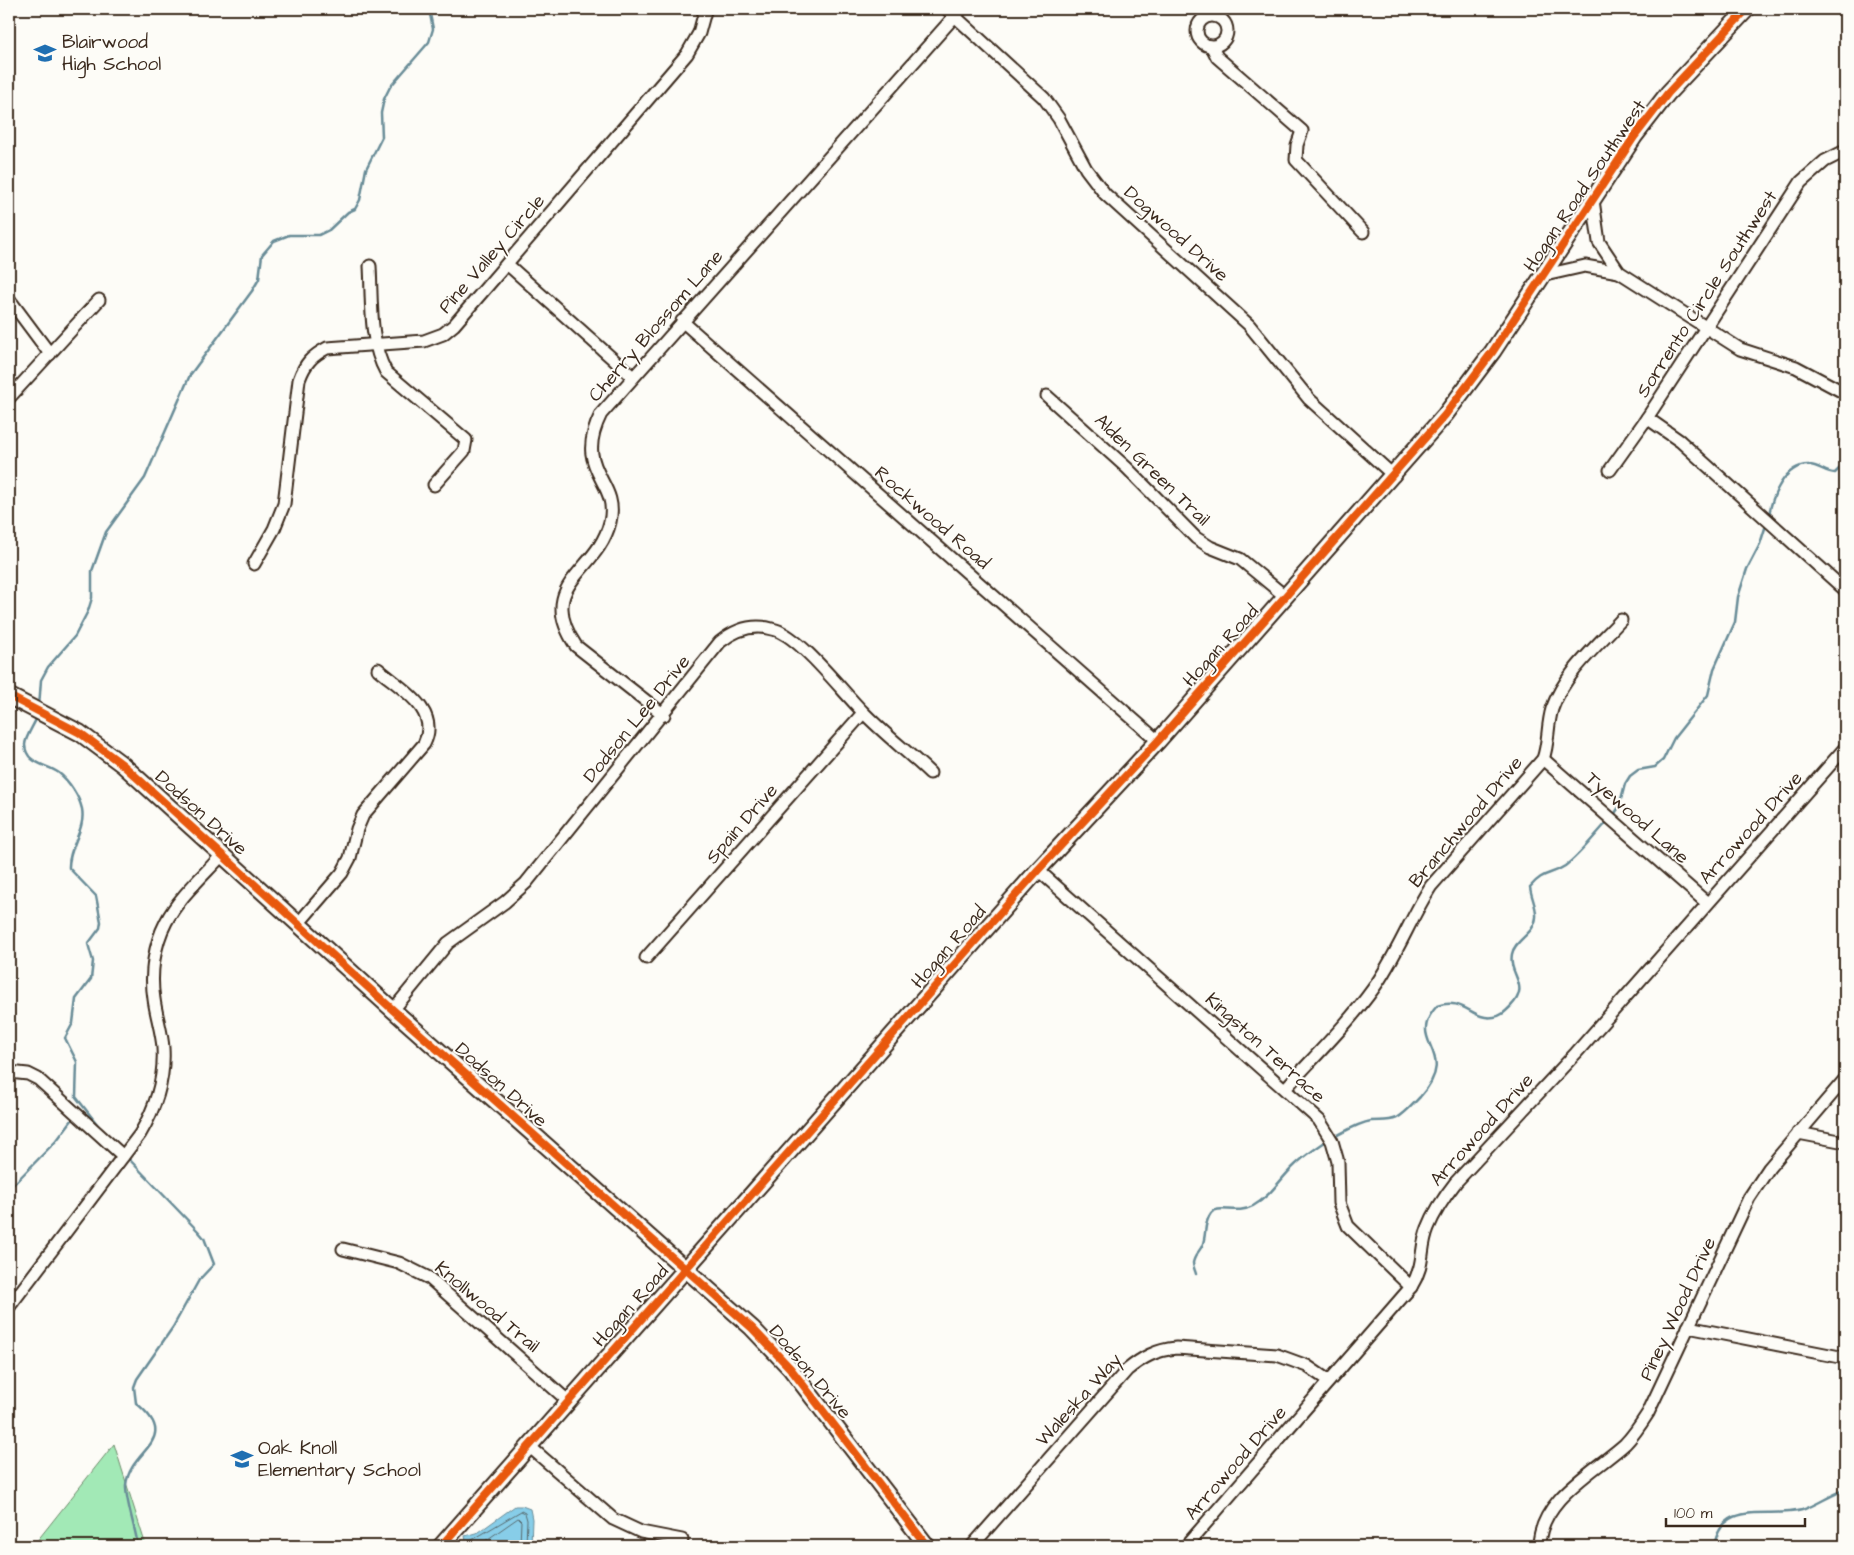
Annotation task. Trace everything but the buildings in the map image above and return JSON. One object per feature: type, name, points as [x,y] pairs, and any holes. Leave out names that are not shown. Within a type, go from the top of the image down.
[{"type":"street","name":"Hogan Road Southwest","points":[[1480,367],[1544,275],[1634,137],[1668,93],[1712,44],[1747,9]]},
{"type":"street","name":"Pine Valley Circle","points":[[254,564],[274,529],[284,504],[299,380],[304,366],[313,355],[327,348],[424,341],[443,334],[454,325],[687,54],[699,33],[705,11]]},
{"type":"street","name":"Cherry Blossom Lane","points":[[664,715],[576,646],[566,631],[562,614],[562,599],[567,586],[602,540],[610,520],[609,495],[591,457],[592,431],[601,414],[955,11]]},
{"type":"street","name":"Dogwood Drive","points":[[955,11],[1044,98],[1059,119],[1086,169],[1105,194],[1250,325],[1309,399],[1394,476]]},
{"type":"street","points":[[1212,47],[1217,57],[1302,131],[1297,145],[1296,160],[1363,232]]},
{"type":"street","name":"Sorrento Circle Southwest","points":[[1610,470],[1648,418],[1801,182],[1825,161],[1845,151]]},
{"type":"street","points":[[1593,200],[1599,242],[1619,272],[1740,350],[1796,367],[1845,393]]},
{"type":"street","points":[[507,264],[633,377]]},
{"type":"street","points":[[370,266],[376,344],[380,362],[386,372],[466,440],[464,451],[434,485]]},
{"type":"street","points":[[1544,275],[1585,266],[1619,272]]},
{"type":"street","points":[[9,299],[50,354]]},
{"type":"street","points":[[9,398],[99,300]]},
{"type":"street","name":"Rockwood Road","points":[[682,321],[1158,740]]},
{"type":"street","name":"Hogan Road","points":[[441,1546],[1038,870],[1158,740],[1394,476],[1445,415],[1480,367]]},
{"type":"street","name":"Alden Green Trail","points":[[1047,396],[1127,468],[1196,538],[1210,547],[1240,559],[1286,596]]},
{"type":"street","points":[[1648,418],[1680,441],[1845,590]]},
{"type":"street","name":"Branchwood Drive","points":[[1285,1089],[1374,988],[1417,908],[1432,886],[1543,758],[1548,744],[1552,711],[1560,691],[1621,620]]},
{"type":"street","name":"Dodson Lee Drive","points":[[393,1010],[448,943],[505,902],[526,883],[664,715],[720,642],[742,628],[760,626],[778,630],[789,637],[820,665],[863,713],[930,773]]},
{"type":"street","points":[[298,924],[342,873],[350,858],[356,829],[363,814],[424,744],[428,734],[430,725],[422,708],[378,669]]},
{"type":"street","name":"Dodson Drive","points":[[9,696],[80,733],[117,760],[393,1010],[752,1328],[790,1368],[924,1545]]},
{"type":"street","name":"Spain Drive","points":[[646,958],[863,713]]},
{"type":"street","name":"Arrowood Drive","points":[[1186,1546],[1411,1287],[1420,1272],[1427,1229],[1439,1203],[1456,1182],[1576,1053],[1845,748]]},
{"type":"street","name":"Tyewood Lane","points":[[1543,758],[1707,903]]},
{"type":"street","points":[[9,1307],[124,1156],[149,1118],[162,1081],[163,1046],[152,983],[154,958],[167,921],[184,897],[222,855]]},
{"type":"street","name":"Kingston Terrace","points":[[1038,870],[1319,1120],[1331,1138],[1338,1162],[1339,1203],[1348,1226],[1411,1287]]},
{"type":"street","points":[[9,1072],[28,1074],[38,1079],[124,1156]]},
{"type":"street","name":"Piney Wood Drive","points":[[1539,1546],[1542,1526],[1553,1507],[1638,1429],[1648,1413],[1749,1198],[1769,1168],[1845,1079]]},
{"type":"street","points":[[1798,1133],[1845,1142]]},
{"type":"street","name":"Knollwood Trail","points":[[344,1249],[399,1263],[428,1278],[568,1401]]},
{"type":"street","points":[[1688,1327],[1845,1358]]},
{"type":"street","name":"Waleska Way","points":[[972,1546],[1127,1370],[1146,1355],[1176,1348],[1277,1355],[1307,1366],[1329,1381]]},
{"type":"street","points":[[529,1446],[613,1520],[641,1532],[682,1540]]},
{"type":"green space","points":[[114,1444],[146,1546],[33,1546]]},
{"type":"water","points":[[515,1506],[530,1509],[532,1519],[531,1546],[467,1546],[465,1536],[479,1532]]},
{"type":"waterway","points":[[39,707],[41,680],[48,667],[75,636],[88,611],[92,598],[92,571],[106,532],[145,478],[190,375],[259,279],[262,255],[274,241],[289,235],[319,235],[329,230],[348,212],[355,209],[360,200],[366,169],[382,137],[381,113],[384,99],[390,87],[429,42],[433,29],[429,9]]},
{"type":"waterway","points":[[1769,517],[1776,491],[1786,476],[1793,470],[1800,466],[1809,465],[1835,473],[1845,463]]},
{"type":"waterway","points":[[1614,815],[1619,807],[1625,784],[1630,776],[1638,770],[1655,767],[1663,760],[1674,738],[1708,695],[1714,669],[1735,622],[1738,597],[1747,569],[1760,544],[1766,525]]},
{"type":"waterway","points":[[37,717],[26,738],[26,751],[33,760],[63,776],[79,799],[83,817],[82,824],[71,853],[69,868],[96,896],[101,922],[100,928],[88,944],[93,961],[91,979],[76,999],[73,1023],[65,1038],[77,1062],[76,1097],[101,1129]]},
{"type":"waterway","points":[[1332,1138],[1366,1122],[1397,1118],[1420,1097],[1431,1081],[1436,1068],[1435,1058],[1426,1030],[1428,1019],[1437,1006],[1454,1004],[1486,1017],[1499,1016],[1510,1007],[1519,993],[1512,954],[1517,944],[1535,923],[1536,910],[1530,887],[1539,878],[1560,869],[1571,861],[1608,821]]},
{"type":"waterway","points":[[9,1189],[57,1140],[75,1116]]},
{"type":"waterway","points":[[1196,1274],[1193,1263],[1195,1256],[1202,1246],[1207,1221],[1211,1213],[1218,1209],[1241,1210],[1253,1206],[1270,1193],[1298,1162],[1328,1140]]},
{"type":"waterway","points":[[127,1157],[204,1238],[214,1264],[199,1280],[173,1327],[137,1379],[134,1387],[136,1403],[149,1416],[155,1427],[155,1436],[130,1472],[126,1485],[127,1498],[138,1546]]},
{"type":"waterway","points":[[1714,1546],[1719,1531],[1727,1521],[1737,1516],[1749,1513],[1802,1510],[1845,1490]]},
{"type":"cycle path","points":[[441,1546],[1038,870],[1158,741],[1445,415],[1493,351],[1634,137],[1668,93],[1747,9]]},
{"type":"cycle path","points":[[9,696],[80,733],[123,765],[393,1010],[752,1328],[790,1368],[927,1546]]},
{"type":"place","name":"Blairwood High School","points":[[45,53]]},
{"type":"place","name":"Oak Knoll Elementary School","points":[[242,1459]]}]
